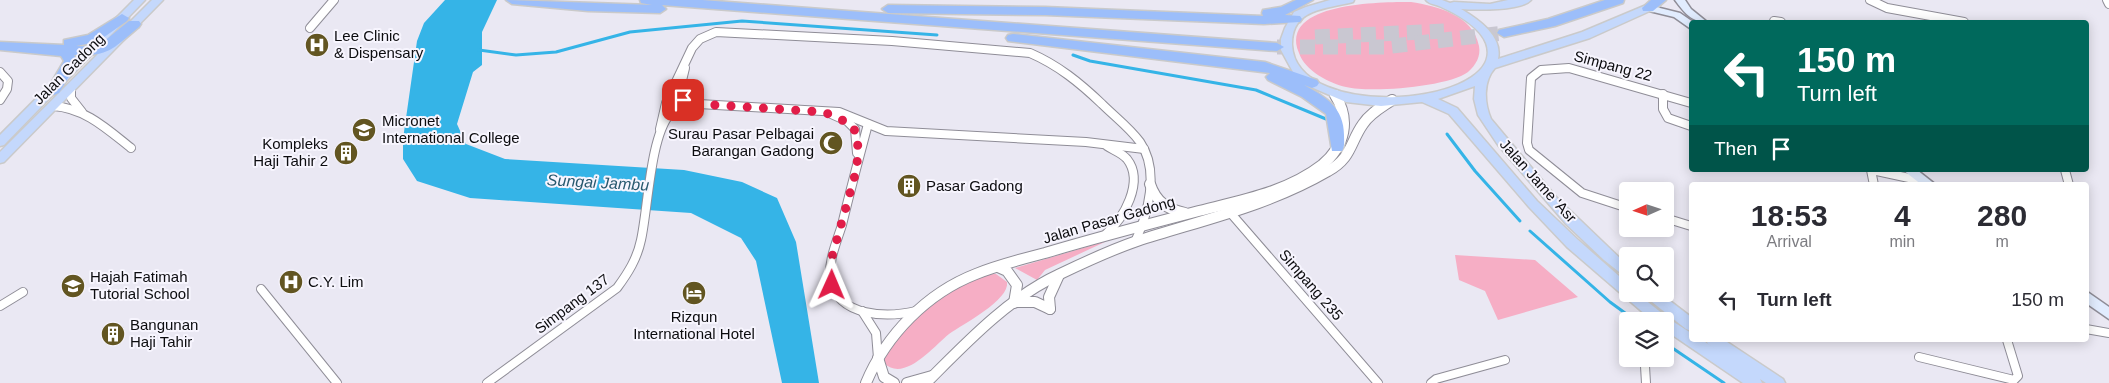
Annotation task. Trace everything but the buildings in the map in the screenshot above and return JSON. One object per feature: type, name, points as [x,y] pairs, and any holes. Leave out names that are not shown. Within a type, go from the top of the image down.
[{"type":"highway","points":[[517,0],[602,7],[770,2],[856,16],[1070,45],[1265,67],[1312,83]]},
{"type":"highway","points":[[646,0],[770,2],[888,9],[1277,42],[856,16]]},
{"type":"highway","points":[[1179,15],[1276,12],[1306,0]]},
{"type":"highway","points":[[1590,0],[1501,29],[1564,19],[1618,0]]},
{"type":"highway","points":[[1648,8],[1660,0]]},
{"type":"highway","points":[[888,9],[1179,15],[1264,20],[1297,17]]},
{"type":"highway","points":[[0,38],[70,43],[84,42],[128,21]]},
{"type":"highway","points":[[0,46],[54,48],[90,52],[102,50],[128,21]]},
{"type":"highway","points":[[54,48],[66,53],[71,61],[54,90]]},
{"type":"highway","points":[[1200,60],[1270,76],[1325,105],[1335,116],[1337,147]]},
{"type":"main road","name":"Jalan Gadong","points":[[0,158],[71,89],[128,21],[140,0]]},
{"type":"main road","name":"Jalan Gadong","points":[[128,21],[158,0]]},
{"type":"main road","points":[[1330,0],[1303,9],[1285,42],[1287,51],[1296,68],[1312,83],[1335,95],[1361,100],[1422,98],[1455,90],[1482,76],[1490,65],[1492,45],[1482,28],[1464,14],[1431,0]]},
{"type":"main road","points":[[1297,17],[1318,7],[1349,0]]},
{"type":"main road","points":[[1444,4],[1490,7],[1526,0]]},
{"type":"main road","points":[[1680,0],[1688,11],[1699,20]]},
{"type":"main road","points":[[1490,65],[1586,35],[1648,8],[1677,16],[1689,25]]},
{"type":"main road","name":"Jalan Gadong","points":[[0,142],[90,52]]},
{"type":"main road","name":"Jalan Jame 'Asr","points":[[1482,76],[1479,100],[1480,109],[1486,121],[1549,199],[1587,238],[1619,266]]},
{"type":"main road","name":"Jalan Jame 'Asr","points":[[1422,98],[1436,102],[1453,111],[1533,204],[1572,243],[1619,285]]},
{"type":"main road","points":[[1912,172],[1927,182]]},
{"type":"main road","points":[[2089,298],[2109,314]]},
{"type":"main road","name":"Jalan Jame 'Asr","points":[[1639,302],[1652,312]]},
{"type":"main road","points":[[1662,302],[1689,323]]},
{"type":"main road","name":"Jalan Jame 'Asr","points":[[1674,329],[1689,339]]},
{"type":"main road","name":"Jalan Jame 'Asr","points":[[1694,342],[1754,383]]},
{"type":"main road","points":[[1716,342],[1778,383]]},
{"type":"street","points":[[310,28],[334,0]]},
{"type":"street","points":[[1870,0],[1887,8],[1953,20]]},
{"type":"street","points":[[2107,0],[2109,4]]},
{"type":"street","points":[[660,136],[660,118],[664,106],[692,49],[701,38],[716,32],[892,41],[1030,53],[1042,57],[1061,69],[1140,142],[1144,149],[1149,164],[1150,184],[1143,225],[1135,242]]},
{"type":"street","points":[[685,66],[683,82],[678,97],[680,100],[699,104],[839,112],[886,131],[1103,144],[1144,149]]},
{"type":"street","name":"Simpang 22","points":[[1619,206],[1592,198],[1573,187],[1529,150],[1527,143],[1531,78],[1541,70],[1569,68],[1689,102]]},
{"type":"street","points":[[0,72],[8,79],[8,84],[0,100]]},
{"type":"street","points":[[71,89],[71,98],[82,112],[131,148]]},
{"type":"street","points":[[1663,94],[1661,109],[1664,115],[1670,120],[1688,125]]},
{"type":"street","name":"Jalan Pasar Gadong","points":[[866,383],[878,358],[900,328],[918,311],[953,285],[975,274],[1275,189],[1307,174],[1326,162],[1344,133],[1347,117],[1342,104],[1335,95]]},
{"type":"street","name":"Jalan Pasar Gadong","points":[[929,379],[980,329],[1014,303],[1059,274],[1135,242],[1231,214],[1290,192],[1331,170],[1351,151],[1362,125],[1370,115],[1392,100]]},
{"type":"street","points":[[660,136],[669,114],[681,108],[699,104]]},
{"type":"street","points":[[54,106],[82,112]]},
{"type":"street","points":[[824,112],[847,121],[855,129],[858,136],[857,168]]},
{"type":"street","points":[[868,124],[830,272],[832,285],[839,296],[862,311],[890,317],[918,311]]},
{"type":"street","name":"Simpang 137","points":[[487,383],[617,288],[625,279],[636,256],[660,136]]},
{"type":"street","points":[[1102,237],[1122,218],[1128,203],[1132,176],[1130,164],[1125,157],[1103,144]]},
{"type":"street","points":[[1880,172],[1924,182]]},
{"type":"street","points":[[1150,184],[1159,202],[1168,209],[1188,213]]},
{"type":"street","name":"Simpang 235","points":[[1223,204],[1378,383]]},
{"type":"street","points":[[1674,221],[1689,225]]},
{"type":"street","points":[[998,267],[1007,270],[1017,285],[1014,303],[1035,302],[1050,309],[1049,297],[1059,274]]},
{"type":"street","points":[[261,289],[337,383]]},
{"type":"street","points":[[0,306],[23,292]]},
{"type":"street","points":[[862,311],[876,332],[880,371],[884,378],[894,383]]},
{"type":"street","points":[[2089,329],[2109,333]]},
{"type":"street","points":[[1919,357],[2014,380],[2018,376],[2008,342]]},
{"type":"street","points":[[1432,383],[1436,379],[1505,360]]},
{"type":"street","points":[[1645,367],[1646,383]]},
{"type":"street","points":[[908,383],[929,379]]},
{"type":"shaded area","points":[[1411,2],[1432,6],[1452,14],[1470,27],[1479,46],[1479,53],[1477,60],[1468,72],[1444,82],[1427,85],[1390,89],[1358,89],[1339,85],[1318,75],[1306,65],[1299,53],[1297,36],[1304,24],[1318,14],[1336,8],[1357,5]]},
{"type":"shaded area","points":[[1107,241],[1045,270],[1037,280],[1015,268]]},
{"type":"shaded area","points":[[1455,255],[1535,260],[1578,297],[1498,320],[1485,291],[1459,280]]},
{"type":"shaded area","points":[[996,274],[1007,282],[1006,289],[994,304],[949,334],[927,354],[909,366],[900,369],[892,368],[884,363],[888,350],[899,336],[930,306],[966,283],[983,276]]},
{"type":"water","name":"Sungai Jambu","points":[[445,0],[497,0],[482,32],[482,65],[473,72],[457,124],[466,144],[505,159],[684,170],[742,182],[777,198],[796,242],[819,383],[782,383],[756,261],[741,238],[691,213],[470,198],[417,181],[403,159],[403,139],[417,41],[424,23]]},
{"type":"waterway","points":[[479,50],[516,55],[556,52],[630,32],[742,21],[937,35]]},
{"type":"waterway","points":[[1073,55],[1090,61],[1256,90],[1326,119]]},
{"type":"waterway","points":[[1447,134],[1475,171],[1520,221]]},
{"type":"waterway","points":[[1530,231],[1624,312]]},
{"type":"waterway","points":[[1674,349],[1724,383]]},
{"type":"tunnel","points":[[1315,37],[1444,31]]},
{"type":"tunnel","points":[[1277,47],[1384,47],[1504,33]]},
{"type":"place","name":"Lee Clinic & Dispensary","points":[[317,45]]},
{"type":"place","name":"Micronet International College","points":[[364,130]]},
{"type":"place","name":"Surau Pasar Pelbagai Barangan Gadong","points":[[831,143]]},
{"type":"place","name":"Kompleks Haji Tahir 2","points":[[346,153]]},
{"type":"place","name":"Pasar Gadong","points":[[909,186]]},
{"type":"place","name":"C.Y. Lim","points":[[291,282]]},
{"type":"place","name":"Hajah Fatimah Tutorial School","points":[[73,286]]},
{"type":"place","name":"Rizqun International Hotel","points":[[694,293]]},
{"type":"place","name":"Bangunan Haji Tahir","points":[[113,334]]},
{"type":"route","points":[[683,100],[699,104],[824,112],[851,124],[858,136],[857,168],[832,257],[830,272],[832,285]]}]
